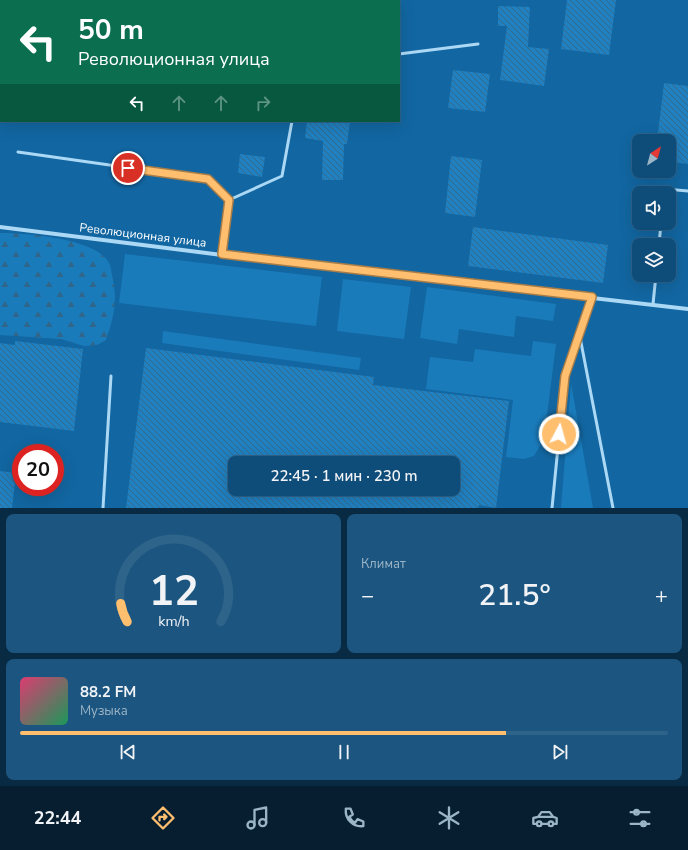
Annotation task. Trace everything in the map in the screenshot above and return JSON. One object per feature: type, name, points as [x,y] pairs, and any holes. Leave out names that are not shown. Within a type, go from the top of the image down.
[{"type":"street","name":"Революционная улица","points":[[0,227],[688,309]]},
{"type":"lane","points":[[400,54],[478,44]]},
{"type":"lane","points":[[229,200],[282,176],[292,122]]},
{"type":"lane","points":[[18,152],[208,179],[229,200]]},
{"type":"lane","points":[[676,190],[688,191]]},
{"type":"lane","points":[[222,254],[229,200]]},
{"type":"lane","points":[[653,304],[655,282]]},
{"type":"lane","points":[[552,508],[565,376],[592,297]]},
{"type":"lane","points":[[579,332],[613,508]]},
{"type":"lane","points":[[103,508],[111,376]]},
{"type":"green space","points":[[0,233],[26,234],[59,239],[90,248],[102,255],[109,263],[115,292],[113,315],[106,340],[97,345],[84,346],[61,339],[0,335]]},
{"type":"green space","points":[[125,254],[322,277],[316,326],[119,303]]},
{"type":"green space","points":[[343,279],[411,287],[404,339],[337,331]]},
{"type":"green space","points":[[427,287],[556,304],[553,321],[516,316],[514,337],[459,329],[457,344],[420,338]]},
{"type":"green space","points":[[163,331],[361,358],[359,370],[162,343]]},
{"type":"green space","points":[[533,341],[556,344],[544,439],[534,456],[524,459],[506,457],[513,400],[426,389],[430,357],[473,362],[475,349],[531,356]]},
{"type":"green space","points":[[571,383],[593,508],[561,508]]},
{"type":"building","points":[[567,0],[616,0],[609,55],[561,49]]},
{"type":"building","points":[[498,6],[530,7],[528,47],[549,49],[544,86],[500,80],[507,26],[498,26]]},
{"type":"building","points":[[453,70],[490,74],[485,112],[448,108]]},
{"type":"building","points":[[664,83],[688,86],[688,164],[676,163],[676,134],[658,134]]},
{"type":"building","points":[[307,122],[350,122],[347,144],[344,144],[343,180],[322,180],[323,141],[305,138]]},
{"type":"building","points":[[240,154],[265,157],[262,177],[238,173]]},
{"type":"building","points":[[451,156],[482,160],[475,217],[445,213]]},
{"type":"building","points":[[473,227],[608,245],[603,283],[468,266]]},
{"type":"building","points":[[15,341],[83,349],[74,431],[0,422],[0,343],[15,345]]},
{"type":"building","points":[[146,348],[374,377],[373,385],[509,401],[496,508],[479,505],[478,508],[126,508]]},
{"type":"building","points":[[0,471],[12,472],[12,496],[13,496],[12,508],[0,508]]},
{"type":"route","points":[[128,168],[208,179],[229,200],[222,254],[592,297],[565,376],[559,434]]}]
